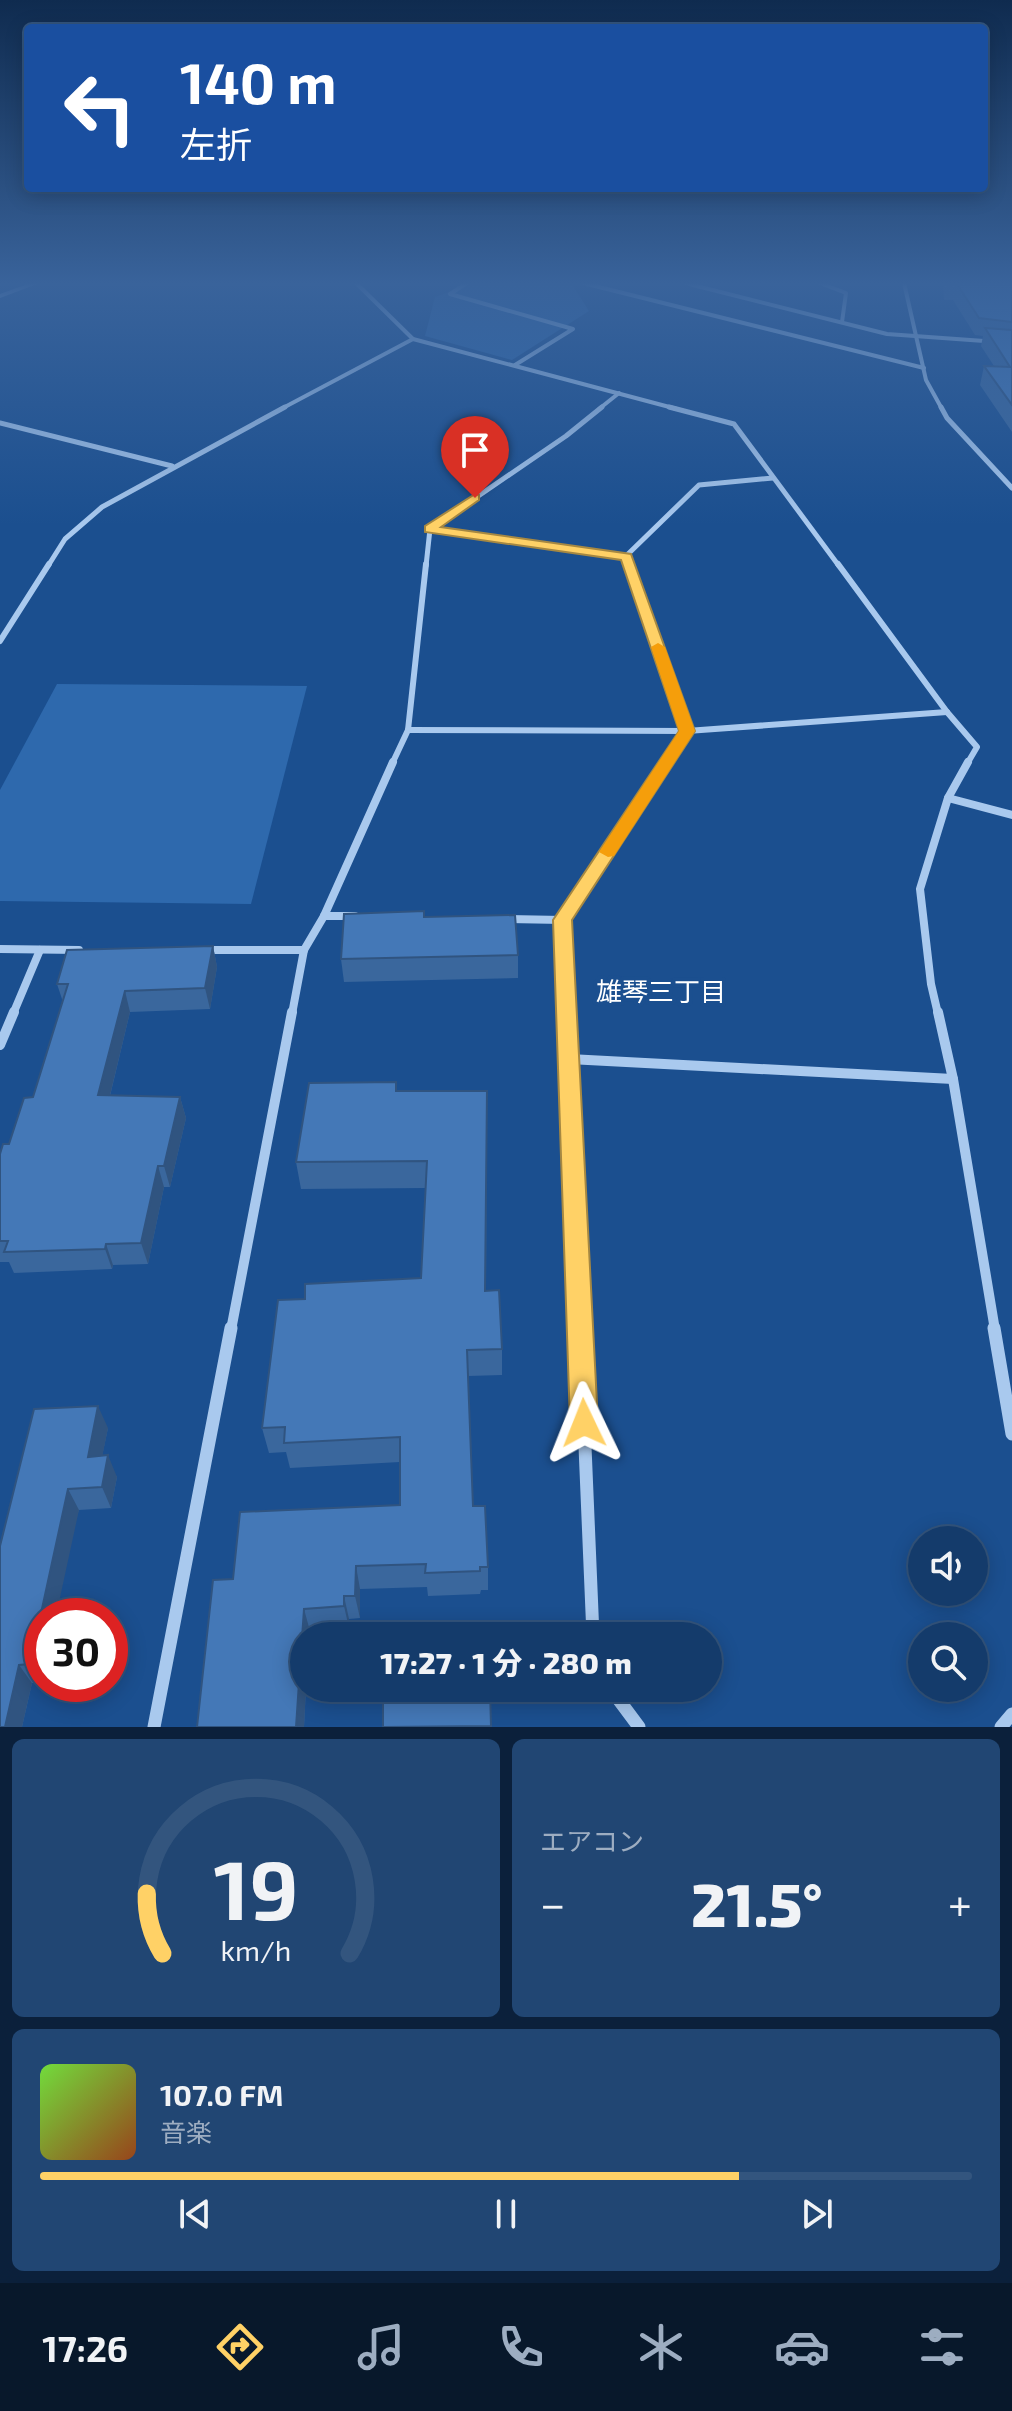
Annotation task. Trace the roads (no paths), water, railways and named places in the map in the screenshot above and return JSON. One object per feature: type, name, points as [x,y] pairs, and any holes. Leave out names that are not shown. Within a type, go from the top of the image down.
[{"type":"street","points":[[0,641],[65,539],[102,507],[367,364]]},
{"type":"street","points":[[509,364],[734,424],[947,712],[977,747],[948,798],[920,889],[931,984],[953,1079],[1012,1434]]},
{"type":"street","points":[[906,364],[924,368]]},
{"type":"street","points":[[923,364],[926,380],[947,418],[1012,488]]},
{"type":"street","points":[[154,1727],[304,950],[324,916],[408,730],[430,529],[566,436],[619,393]]},
{"type":"street","points":[[0,423],[173,466]]},
{"type":"street","points":[[626,556],[699,485],[773,478]]},
{"type":"street","points":[[430,529],[626,556]]},
{"type":"street","points":[[626,556],[687,731]]},
{"type":"street","points":[[408,730],[687,731],[947,712]]},
{"type":"street","points":[[592,1622],[563,920],[687,731]]},
{"type":"street","points":[[948,798],[1012,815]]},
{"type":"street","points":[[324,916],[371,917]]},
{"type":"street","points":[[499,919],[563,920]]},
{"type":"street","points":[[0,949],[87,950]]},
{"type":"street","points":[[0,1045],[40,950]]},
{"type":"street","points":[[195,950],[304,950]]},
{"type":"street","points":[[569,1059],[953,1079]]},
{"type":"street","points":[[620,1702],[639,1727]]},
{"type":"street","points":[[1001,1727],[1012,1714]]},
{"type":"district","name":"雄琴三丁目","points":[[661,992]]}]
